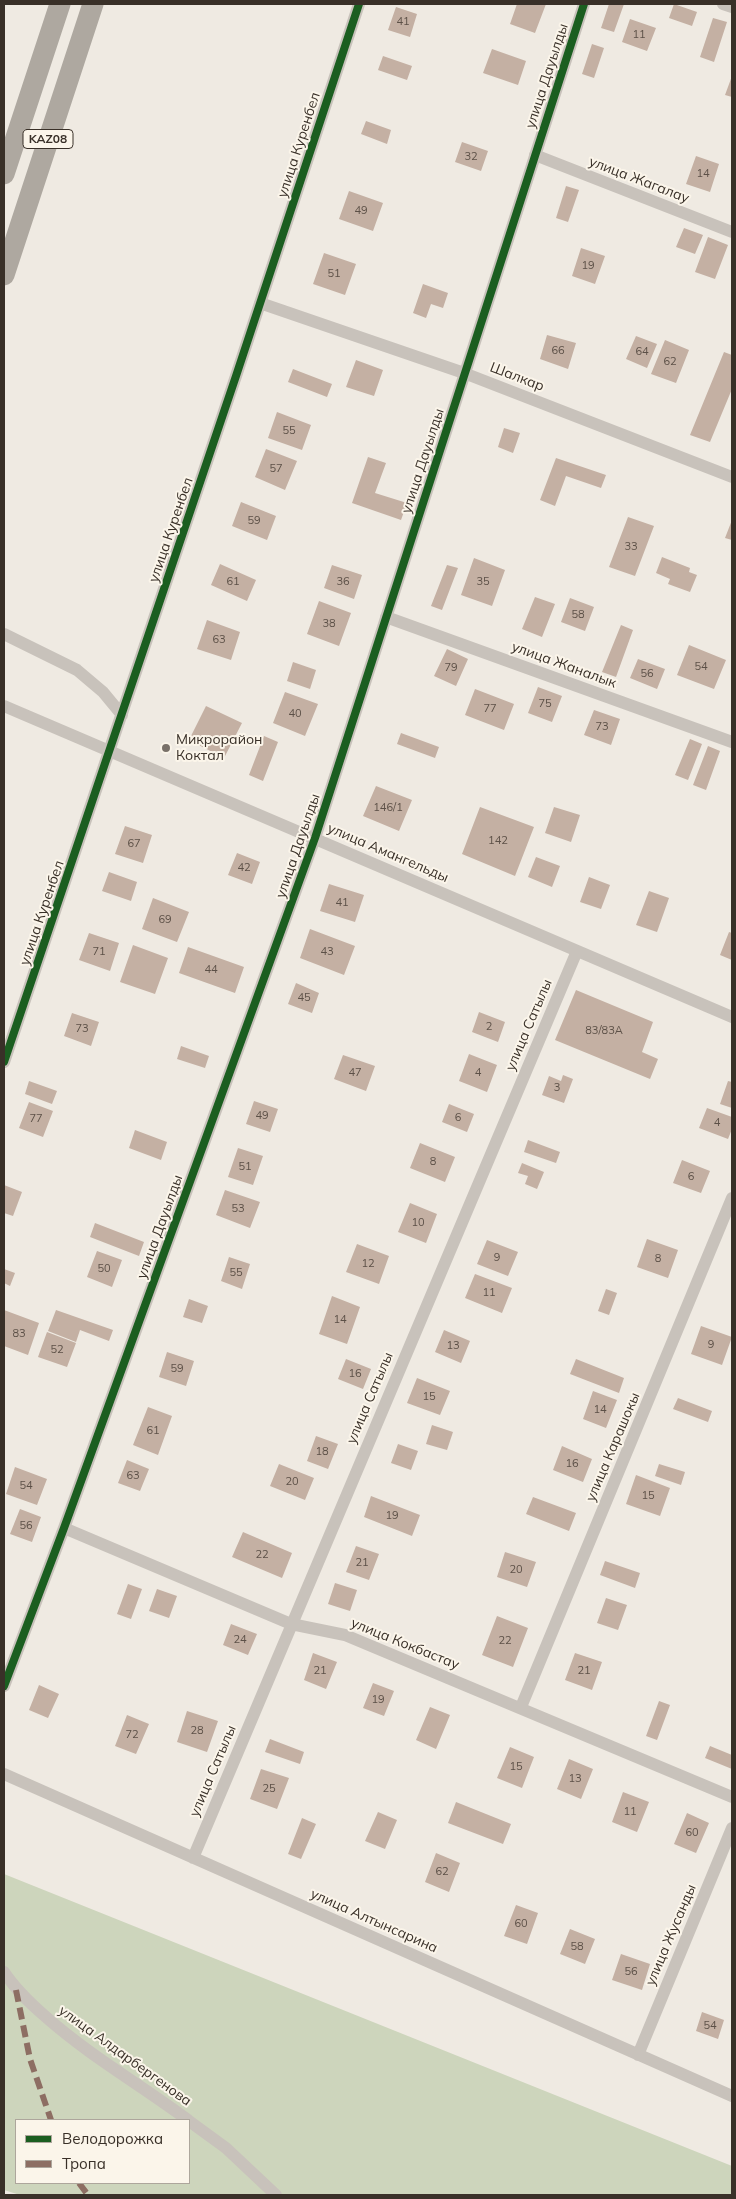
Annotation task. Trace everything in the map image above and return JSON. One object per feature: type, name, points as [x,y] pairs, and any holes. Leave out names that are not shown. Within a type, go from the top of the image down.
[{"type":"highway","name":"KAZ08","points":[[4,174],[60,4]]},
{"type":"highway","name":"KAZ08","points":[[4,274],[93,4]]},
{"type":"street","name":"улица Куренбел","points":[[4,1062],[110,751],[359,4]]},
{"type":"street","name":"улица Дауылды","points":[[4,1686],[64,1528],[315,838],[584,4]]},
{"type":"street","points":[[723,4],[732,7]]},
{"type":"street","name":"улица Жагалау","points":[[535,155],[732,232]]},
{"type":"street","name":"Шалкар","points":[[260,303],[464,373],[732,477]]},
{"type":"street","name":"улица Жаналык","points":[[386,617],[732,742]]},
{"type":"street","points":[[4,634],[77,670],[103,692],[122,715]]},
{"type":"street","name":"улица Амангельды","points":[[4,706],[732,1017]]},
{"type":"street","name":"улица Сатылы","points":[[193,1858],[577,951]]},
{"type":"street","name":"улица Карашокы","points":[[521,1707],[732,1198]]},
{"type":"street","name":"улица Кокбастау","points":[[64,1528],[291,1624],[345,1635],[521,1707],[732,1797]]},
{"type":"street","name":"улица Алтынсарина","points":[[4,1774],[732,2096]]},
{"type":"street","name":"улица Жусанды","points":[[638,2054],[732,1828]]},
{"type":"street","name":"улица Алдарбергенова","points":[[4,1972],[16,1990],[62,2031],[110,2067],[187,2119]]},
{"type":"street","name":"улица Алдарбергенова","points":[[190,2121],[226,2148],[276,2195]]},
{"type":"green space","points":[[4,1874],[732,2166],[732,2195],[20,2195],[4,2190]]},
{"type":"building","points":[[517,4],[546,4],[535,33],[510,24]]},
{"type":"building","points":[[609,4],[624,4],[614,32],[601,28]]},
{"type":"building","points":[[674,4],[697,12],[692,26],[669,18]]},
{"type":"building","points":[[396,7],[417,14],[410,37],[388,30]]},
{"type":"building","points":[[713,18],[727,22],[714,62],[700,57]]},
{"type":"building","points":[[630,19],[656,28],[647,51],[622,42]]},
{"type":"building","points":[[592,44],[604,48],[594,78],[582,74]]},
{"type":"building","points":[[492,49],[526,61],[518,85],[483,73]]},
{"type":"building","points":[[383,56],[412,66],[407,80],[378,70]]},
{"type":"building","points":[[732,76],[732,97],[725,95]]},
{"type":"building","points":[[366,121],[391,130],[387,144],[361,134]]},
{"type":"building","points":[[462,142],[488,151],[481,171],[455,162]]},
{"type":"building","points":[[696,156],[719,164],[710,192],[686,184]]},
{"type":"building","points":[[566,186],[579,190],[568,222],[556,218]]},
{"type":"building","points":[[349,191],[383,203],[373,231],[339,219]]},
{"type":"building","points":[[684,228],[703,235],[695,254],[676,247]]},
{"type":"building","points":[[708,237],[728,245],[715,279],[695,272]]},
{"type":"building","points":[[581,248],[605,256],[595,284],[572,276]]},
{"type":"building","points":[[324,253],[356,264],[345,295],[313,284]]},
{"type":"building","points":[[423,284],[448,293],[443,308],[431,304],[426,318],[413,313]]},
{"type":"building","points":[[547,335],[576,343],[568,369],[540,359]]},
{"type":"building","points":[[636,336],[657,344],[647,368],[626,359]]},
{"type":"building","points":[[665,340],[689,350],[676,383],[651,374]]},
{"type":"building","points":[[724,352],[732,355],[732,389],[710,442],[690,435]]},
{"type":"building","points":[[356,360],[383,370],[374,396],[346,387]]},
{"type":"building","points":[[293,369],[332,384],[327,397],[288,382]]},
{"type":"building","points":[[277,412],[311,425],[302,450],[268,438]]},
{"type":"building","points":[[504,428],[520,433],[513,453],[498,447]]},
{"type":"building","points":[[266,449],[297,461],[285,490],[255,477]]},
{"type":"building","points":[[368,457],[386,463],[375,493],[407,503],[401,520],[352,503]]},
{"type":"building","points":[[556,458],[606,475],[601,488],[566,476],[555,506],[540,500]]},
{"type":"building","points":[[241,502],[276,516],[267,540],[232,526]]},
{"type":"building","points":[[628,517],[654,526],[635,576],[609,567]]},
{"type":"building","points":[[732,520],[732,540],[725,538]]},
{"type":"building","points":[[662,557],[690,568],[689,572],[697,575],[690,592],[668,584],[670,579],[656,573]]},
{"type":"building","points":[[474,558],[505,570],[492,606],[461,595]]},
{"type":"building","points":[[220,564],[256,580],[247,601],[211,585]]},
{"type":"building","points":[[332,565],[362,575],[354,599],[324,588]]},
{"type":"building","points":[[447,565],[458,568],[442,610],[431,606]]},
{"type":"building","points":[[535,597],[555,604],[542,637],[522,629]]},
{"type":"building","points":[[570,598],[594,607],[585,631],[561,622]]},
{"type":"building","points":[[319,601],[351,613],[339,646],[307,634]]},
{"type":"building","points":[[207,620],[240,632],[231,660],[197,649]]},
{"type":"building","points":[[621,625],[633,630],[616,677],[602,672]]},
{"type":"building","points":[[689,645],[726,660],[714,689],[677,675]]},
{"type":"building","points":[[447,649],[468,659],[456,686],[434,676]]},
{"type":"building","points":[[638,659],[665,669],[657,689],[630,678]]},
{"type":"building","points":[[293,662],[316,670],[310,689],[287,681]]},
{"type":"building","points":[[538,687],[562,696],[552,722],[528,713]]},
{"type":"building","points":[[475,689],[514,704],[504,730],[465,715]]},
{"type":"building","points":[[285,692],[318,704],[305,736],[273,723]]},
{"type":"building","points":[[206,706],[242,723],[224,758],[189,740]]},
{"type":"building","points":[[594,710],[620,719],[611,745],[584,735]]},
{"type":"building","points":[[401,733],[439,747],[435,758],[397,744]]},
{"type":"building","points":[[264,736],[278,742],[263,781],[249,775]]},
{"type":"building","points":[[690,739],[702,744],[688,780],[675,775]]},
{"type":"building","points":[[708,746],[720,751],[706,790],[693,785]]},
{"type":"building","points":[[376,786],[412,800],[399,831],[363,816]]},
{"type":"building","points":[[480,807],[534,827],[515,876],[462,854]]},
{"type":"building","points":[[554,807],[580,815],[571,842],[545,833]]},
{"type":"building","points":[[125,826],[152,835],[143,863],[115,854]]},
{"type":"building","points":[[237,853],[260,862],[252,884],[228,875]]},
{"type":"building","points":[[536,857],[560,866],[552,887],[528,877]]},
{"type":"building","points":[[109,872],[137,882],[131,901],[102,891]]},
{"type":"building","points":[[589,877],[610,885],[601,909],[580,902]]},
{"type":"building","points":[[329,884],[364,895],[355,922],[320,911]]},
{"type":"building","points":[[649,891],[669,898],[657,932],[636,925]]},
{"type":"building","points":[[153,898],[189,912],[177,942],[142,929]]},
{"type":"building","points":[[310,929],[355,946],[344,975],[300,958]]},
{"type":"building","points":[[729,932],[732,933],[732,960],[720,955]]},
{"type":"building","points":[[89,933],[119,943],[110,971],[79,960]]},
{"type":"building","points":[[133,945],[168,958],[155,994],[120,982]]},
{"type":"building","points":[[188,947],[244,967],[235,993],[179,973]]},
{"type":"building","points":[[296,983],[319,993],[312,1013],[288,1004]]},
{"type":"building","points":[[576,990],[653,1022],[642,1052],[658,1059],[650,1079],[555,1040]]},
{"type":"building","points":[[479,1012],[505,1022],[498,1042],[472,1032]]},
{"type":"building","points":[[72,1013],[99,1022],[91,1046],[64,1036]]},
{"type":"building","points":[[181,1046],[209,1056],[205,1068],[177,1059]]},
{"type":"building","points":[[469,1054],[497,1065],[487,1092],[459,1081]]},
{"type":"building","points":[[343,1055],[375,1066],[366,1091],[334,1079]]},
{"type":"building","points":[[563,1075],[573,1079],[564,1103],[542,1095],[549,1076],[561,1081]]},
{"type":"building","points":[[29,1081],[57,1091],[52,1104],[25,1094]]},
{"type":"building","points":[[728,1081],[732,1082],[732,1108],[720,1104]]},
{"type":"building","points":[[254,1101],[278,1109],[270,1132],[246,1124]]},
{"type":"building","points":[[29,1102],[53,1111],[43,1137],[19,1128]]},
{"type":"building","points":[[449,1104],[474,1114],[467,1132],[442,1122]]},
{"type":"building","points":[[707,1108],[732,1117],[732,1129],[728,1139],[699,1128]]},
{"type":"building","points":[[135,1130],[167,1142],[161,1160],[129,1148]]},
{"type":"building","points":[[528,1140],[560,1152],[556,1163],[524,1152]]},
{"type":"building","points":[[420,1143],[455,1157],[445,1182],[410,1168]]},
{"type":"building","points":[[238,1148],[263,1156],[253,1185],[228,1177]]},
{"type":"building","points":[[682,1160],[710,1171],[701,1193],[673,1183]]},
{"type":"building","points":[[522,1163],[544,1172],[537,1189],[525,1184],[528,1176],[518,1173]]},
{"type":"building","points":[[4,1185],[22,1192],[13,1216],[4,1213]]},
{"type":"building","points":[[225,1190],[260,1202],[250,1228],[216,1215]]},
{"type":"building","points":[[410,1203],[437,1214],[426,1243],[398,1232]]},
{"type":"building","points":[[95,1223],[144,1242],[139,1256],[90,1237]]},
{"type":"building","points":[[647,1239],[678,1250],[668,1278],[637,1267]]},
{"type":"building","points":[[487,1240],[518,1252],[508,1276],[477,1264]]},
{"type":"building","points":[[357,1244],[389,1256],[379,1284],[346,1272]]},
{"type":"building","points":[[97,1251],[122,1260],[112,1287],[87,1277]]},
{"type":"building","points":[[229,1257],[250,1264],[242,1289],[221,1281]]},
{"type":"building","points":[[4,1269],[15,1273],[10,1286],[4,1283]]},
{"type":"building","points":[[475,1274],[512,1288],[502,1313],[465,1298]]},
{"type":"building","points":[[606,1289],[617,1293],[609,1315],[598,1311]]},
{"type":"building","points":[[332,1296],[360,1307],[347,1344],[319,1334]]},
{"type":"building","points":[[189,1299],[208,1306],[202,1323],[183,1317]]},
{"type":"building","points":[[4,1310],[39,1323],[28,1355],[4,1346]]},
{"type":"building","points":[[56,1310],[113,1330],[109,1341],[80,1330],[76,1342],[48,1331]]},
{"type":"building","points":[[701,1326],[732,1337],[722,1365],[691,1354]]},
{"type":"building","points":[[444,1330],[470,1341],[461,1363],[435,1352]]},
{"type":"building","points":[[47,1332],[76,1343],[67,1367],[38,1357]]},
{"type":"building","points":[[167,1352],[194,1361],[186,1386],[159,1377]]},
{"type":"building","points":[[346,1359],[371,1369],[363,1389],[338,1379]]},
{"type":"building","points":[[576,1359],[624,1378],[619,1393],[570,1374]]},
{"type":"building","points":[[417,1378],[450,1391],[440,1415],[407,1403]]},
{"type":"building","points":[[593,1391],[617,1400],[606,1428],[583,1419]]},
{"type":"building","points":[[678,1398],[712,1411],[708,1422],[673,1409]]},
{"type":"building","points":[[148,1407],[172,1416],[158,1455],[133,1445]]},
{"type":"building","points":[[432,1425],[453,1432],[447,1450],[426,1444]]},
{"type":"building","points":[[316,1436],[338,1444],[328,1469],[307,1461]]},
{"type":"building","points":[[398,1444],[418,1451],[411,1470],[391,1463]]},
{"type":"building","points":[[562,1446],[592,1459],[583,1482],[553,1470]]},
{"type":"building","points":[[127,1460],[149,1469],[140,1491],[118,1483]]},
{"type":"building","points":[[279,1464],[314,1478],[305,1500],[270,1486]]},
{"type":"building","points":[[659,1464],[685,1472],[681,1485],[655,1476]]},
{"type":"building","points":[[15,1467],[47,1479],[37,1505],[6,1494]]},
{"type":"building","points":[[636,1475],[670,1488],[660,1516],[626,1504]]},
{"type":"building","points":[[371,1496],[420,1515],[412,1536],[364,1517]]},
{"type":"building","points":[[533,1497],[576,1513],[569,1531],[526,1514]]},
{"type":"building","points":[[20,1509],[41,1517],[32,1542],[10,1534]]},
{"type":"building","points":[[243,1532],[292,1553],[282,1578],[232,1557]]},
{"type":"building","points":[[356,1546],[379,1554],[369,1580],[346,1572]]},
{"type":"building","points":[[505,1552],[536,1562],[527,1587],[497,1577]]},
{"type":"building","points":[[605,1561],[640,1573],[635,1588],[600,1575]]},
{"type":"building","points":[[335,1583],[357,1590],[350,1611],[328,1604]]},
{"type":"building","points":[[128,1584],[142,1589],[131,1619],[117,1614]]},
{"type":"building","points":[[157,1589],[177,1596],[169,1618],[149,1611]]},
{"type":"building","points":[[606,1598],[627,1605],[618,1630],[597,1623]]},
{"type":"building","points":[[497,1616],[528,1628],[513,1667],[482,1655]]},
{"type":"building","points":[[231,1624],[257,1634],[248,1655],[223,1645]]},
{"type":"building","points":[[313,1653],[337,1662],[326,1689],[304,1680]]},
{"type":"building","points":[[575,1653],[602,1662],[592,1690],[565,1680]]},
{"type":"building","points":[[373,1683],[394,1691],[384,1716],[363,1708]]},
{"type":"building","points":[[39,1685],[59,1694],[48,1718],[29,1710]]},
{"type":"building","points":[[659,1701],[670,1705],[657,1740],[646,1736]]},
{"type":"building","points":[[430,1707],[450,1715],[436,1749],[416,1740]]},
{"type":"building","points":[[187,1711],[218,1721],[207,1752],[177,1742]]},
{"type":"building","points":[[127,1715],[149,1724],[136,1754],[115,1746]]},
{"type":"building","points":[[270,1739],[304,1752],[300,1764],[265,1752]]},
{"type":"building","points":[[710,1746],[732,1755],[732,1769],[705,1758]]},
{"type":"building","points":[[510,1747],[534,1757],[522,1788],[497,1778]]},
{"type":"building","points":[[569,1759],[593,1769],[581,1799],[557,1789]]},
{"type":"building","points":[[261,1769],[289,1778],[277,1809],[250,1799]]},
{"type":"building","points":[[623,1792],[649,1802],[637,1832],[612,1822]]},
{"type":"building","points":[[456,1802],[511,1824],[503,1844],[448,1823]]},
{"type":"building","points":[[378,1812],[397,1820],[385,1849],[365,1841]]},
{"type":"building","points":[[687,1813],[709,1823],[696,1853],[674,1844]]},
{"type":"building","points":[[302,1818],[316,1824],[301,1859],[288,1854]]},
{"type":"building","points":[[436,1853],[460,1863],[449,1892],[425,1882]]},
{"type":"building","points":[[516,1905],[538,1913],[527,1944],[504,1936]]},
{"type":"building","points":[[570,1929],[595,1939],[585,1964],[560,1954]]},
{"type":"building","points":[[621,1954],[650,1964],[642,1990],[612,1980]]},
{"type":"building","points":[[702,2012],[724,2020],[718,2039],[696,2031]]},
{"type":"marked path","points":[[16,1990],[30,2059],[51,2119]]},
{"type":"marked path","points":[[80,2184],[88,2195]]},
{"type":"cycle path","points":[[4,1062],[236,376],[359,4]]},
{"type":"cycle path","points":[[4,1686],[64,1528],[315,838],[584,4]]},
{"type":"place","name":"Микрорайон Коктал","points":[[166,748]]}]
